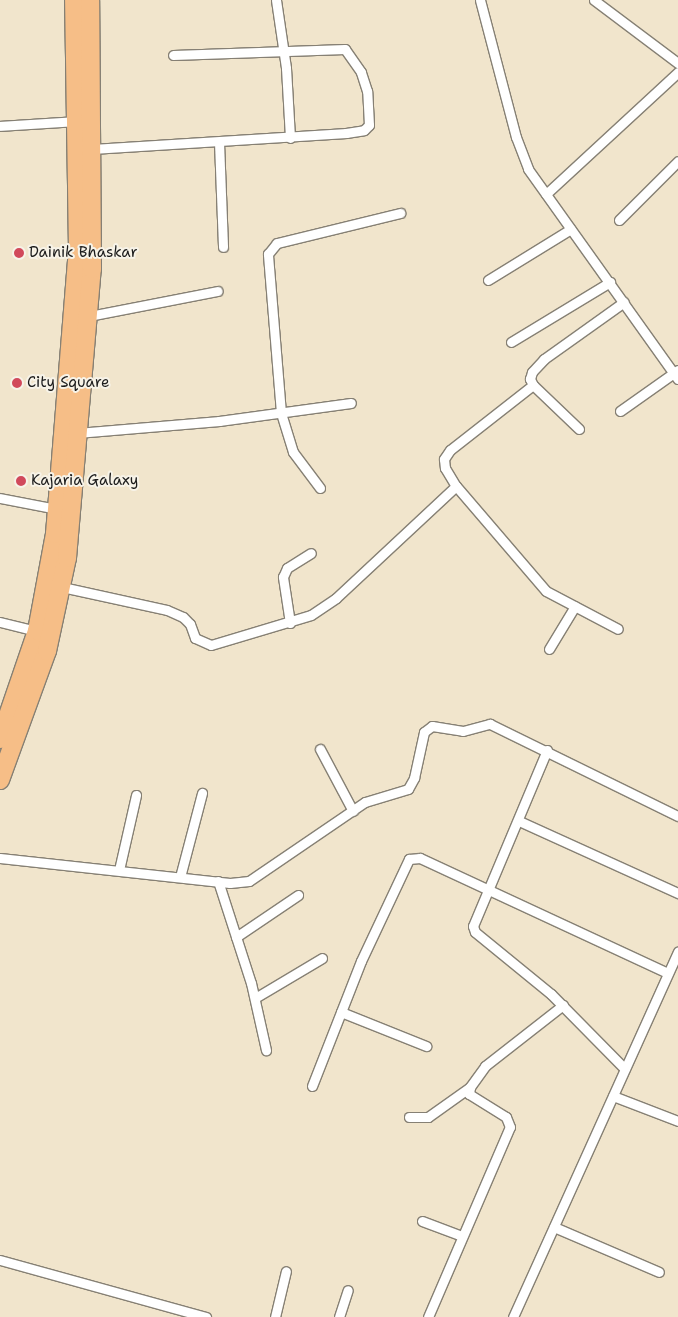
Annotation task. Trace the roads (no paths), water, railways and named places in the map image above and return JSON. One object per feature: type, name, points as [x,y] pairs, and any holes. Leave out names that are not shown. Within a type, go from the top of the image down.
[{"type":"highway","points":[[0,739],[37,632],[51,566],[57,509],[76,287],[78,121],[74,0]]},
{"type":"highway","points":[[0,780],[47,651],[62,587],[72,509],[94,227],[90,0]]},
{"type":"street","points":[[276,0],[283,50],[290,138]]},
{"type":"street","points":[[480,0],[522,155],[546,194],[677,374],[620,411]]},
{"type":"street","points":[[594,0],[678,64]]},
{"type":"street","points":[[92,149],[290,138],[364,130],[369,125],[370,109],[361,72],[345,49],[174,55]]},
{"type":"street","points":[[546,194],[678,72]]},
{"type":"street","points":[[0,126],[78,121]]},
{"type":"street","points":[[219,142],[223,247]]},
{"type":"street","points":[[619,220],[678,161]]},
{"type":"street","points":[[320,488],[292,452],[281,413],[267,269],[270,248],[277,243],[400,213]]},
{"type":"street","points":[[488,280],[571,228]]},
{"type":"street","points":[[511,342],[610,282]]},
{"type":"street","points":[[88,316],[218,291]]},
{"type":"street","points":[[579,429],[533,385],[530,379],[532,372],[544,359],[624,302]]},
{"type":"street","points":[[533,385],[450,450],[444,459],[444,468],[456,486],[546,591],[618,629]]},
{"type":"street","points":[[77,433],[281,413],[351,403]]},
{"type":"street","points":[[62,587],[167,610],[186,620],[202,643],[211,645],[311,616],[336,598],[456,486]]},
{"type":"street","points":[[0,498],[57,509]]},
{"type":"street","points":[[290,623],[283,577],[287,568],[311,552]]},
{"type":"street","points":[[549,650],[575,606]]},
{"type":"street","points":[[0,622],[37,632]]},
{"type":"street","points":[[0,858],[218,881],[249,881],[374,798],[408,790],[414,778],[424,732],[432,726],[463,731],[490,724],[547,750],[678,816]]},
{"type":"street","points":[[320,749],[353,811]]},
{"type":"street","points":[[547,750],[519,821],[489,891],[475,918],[474,932],[563,1005],[625,1069]]},
{"type":"street","points":[[180,876],[202,793]]},
{"type":"street","points":[[119,870],[136,795]]},
{"type":"street","points":[[519,821],[678,893]]},
{"type":"street","points":[[312,1086],[341,1012],[410,858],[420,858],[668,973]]},
{"type":"street","points":[[218,881],[254,998],[266,1050]]},
{"type":"street","points":[[236,937],[298,895]]},
{"type":"street","points":[[513,1317],[677,955]]},
{"type":"street","points":[[254,998],[322,958]]},
{"type":"street","points":[[409,1117],[428,1117],[470,1087],[485,1066],[563,1005]]},
{"type":"street","points":[[341,1012],[426,1046]]},
{"type":"street","points":[[428,1317],[510,1127],[506,1118],[469,1094],[470,1087]]},
{"type":"street","points":[[613,1096],[678,1121]]},
{"type":"street","points":[[422,1221],[462,1236]]},
{"type":"street","points":[[554,1227],[659,1272]]},
{"type":"street","points":[[0,1260],[206,1317]]},
{"type":"street","points":[[274,1317],[286,1271]]},
{"type":"street","points":[[339,1317],[348,1290]]},
{"type":"place","name":"Dainik Bhaskar","points":[[19,253]]},
{"type":"place","name":"City Square","points":[[17,383]]},
{"type":"place","name":"Kajaria Galaxy","points":[[21,481]]}]
